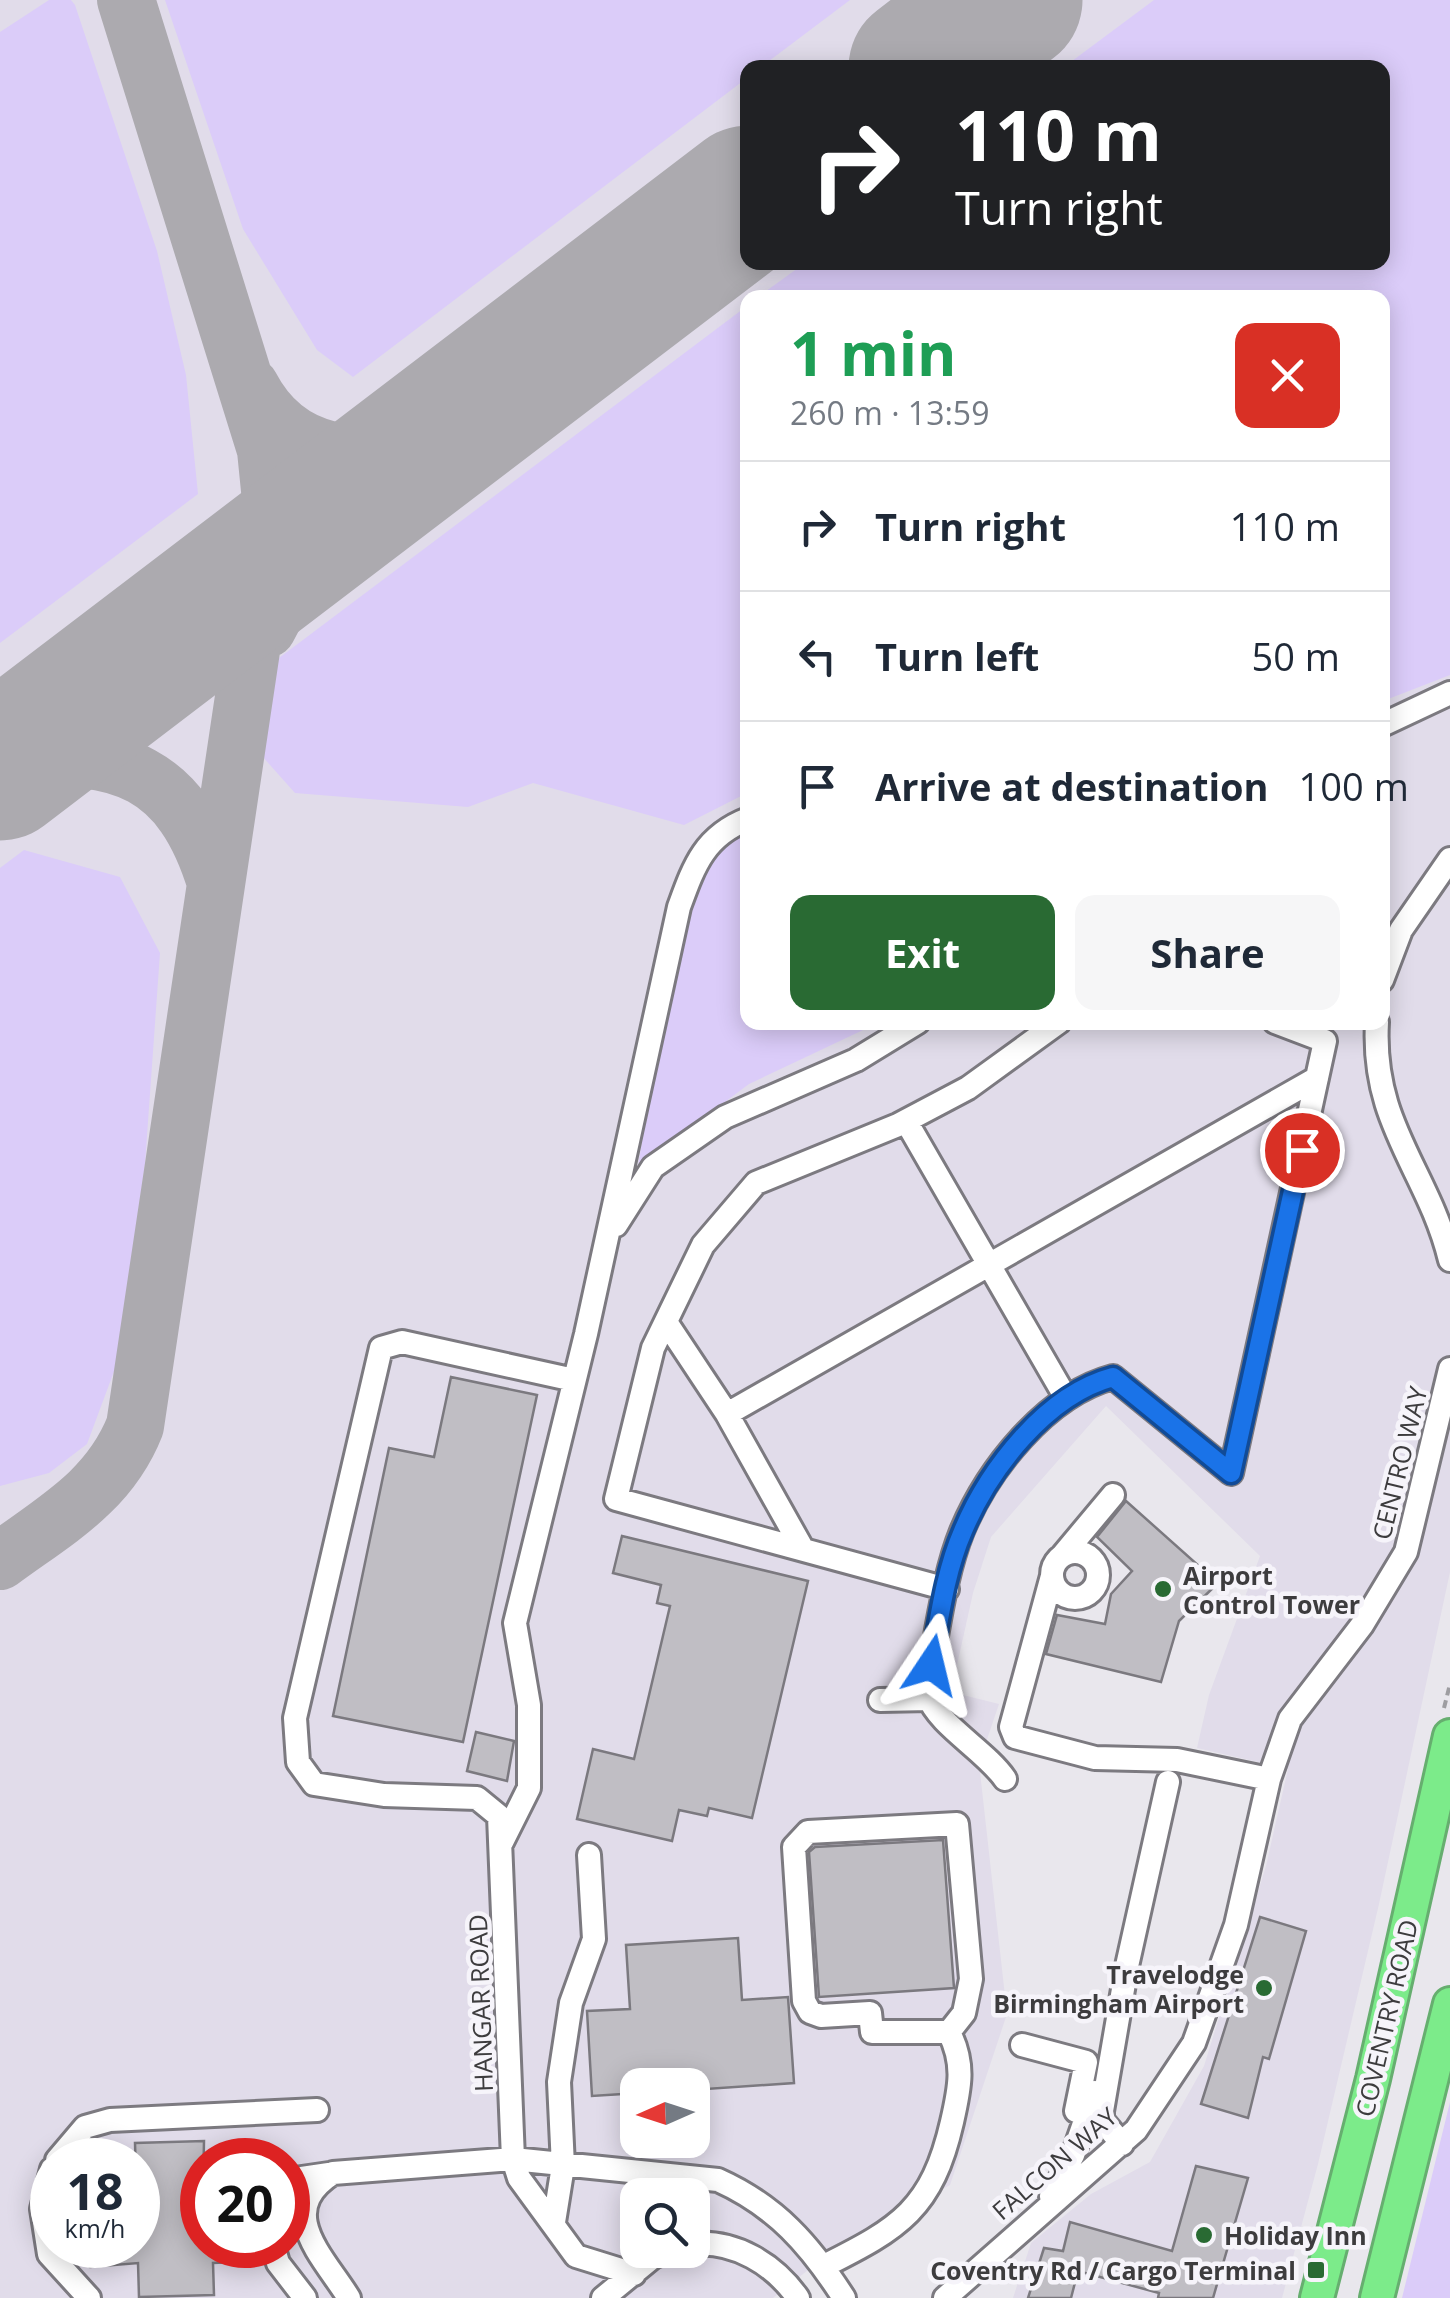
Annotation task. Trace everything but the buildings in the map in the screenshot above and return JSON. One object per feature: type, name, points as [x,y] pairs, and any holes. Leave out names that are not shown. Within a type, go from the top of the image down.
[{"type":"highway","name":"COVENTRY ROAD","points":[[1317,2298],[1374,2079],[1450,1736]]},
{"type":"highway","points":[[1377,2298],[1450,2004]]},
{"type":"highway","points":[[1357,2298],[1411,2172]]},
{"type":"street","points":[[1390,721],[1450,693]]},
{"type":"street","points":[[500,1845],[529,1788],[529,1705],[515,1623],[606,1240],[678,908],[699,853],[725,828],[740,822]]},
{"type":"street","points":[[1390,960],[1402,930],[1450,860]]},
{"type":"street","points":[[606,1240],[653,1166],[725,1117],[856,1060],[905,1030]]},
{"type":"street","points":[[946,1589],[801,1546],[616,1499],[653,1348],[703,1245],[756,1183],[906,1120],[968,1088],[1048,1030]]},
{"type":"street","points":[[1005,1779],[977,1746],[936,1712],[926,1692],[962,1531],[996,1472],[1066,1398],[1089,1383],[1113,1377],[1231,1473],[1325,1042],[1295,1030]]},
{"type":"street","points":[[1377,1030],[1378,1067],[1388,1116],[1424,1188],[1450,1260]]},
{"type":"street","points":[[727,1414],[1317,1078]]},
{"type":"street","points":[[906,1120],[1066,1398]]},
{"type":"street","points":[[666,1322],[727,1414],[801,1546]]},
{"type":"street","points":[[500,1845],[499,1816],[476,1798],[384,1795],[314,1784],[298,1762],[295,1718],[381,1348],[402,1342],[574,1380]]},
{"type":"street","name":"CENTRO WAY","points":[[1246,1888],[1269,1780],[1290,1718],[1371,1612],[1406,1552],[1450,1370]]},
{"type":"street","points":[[1113,1495],[1057,1566],[1011,1727],[1015,1737],[1096,1758],[1176,1760],[1269,1780]]},
{"type":"street","points":[[880,1700],[930,1700]]},
{"type":"street","points":[[1122,2144],[1102,2120],[1102,2111],[1118,2015],[1168,1782]]},
{"type":"street","points":[[958,1824],[971,1980],[964,2013],[948,2032],[872,2032],[870,2012],[820,2016],[810,2012],[804,2001],[794,1847],[808,1832],[958,1824]]},
{"type":"street","name":"HANGAR ROAD","points":[[500,1845],[513,2159]]},
{"type":"street","points":[[554,2222],[563,2166],[559,2082],[571,2004],[594,1939],[588,1855]]},
{"type":"street","name":"FALCON WAY","points":[[945,2298],[1048,2204],[1122,2144],[1173,2080],[1211,2006],[1246,1888]]},
{"type":"street","points":[[1048,2204],[1073,2155],[1118,2015]]},
{"type":"street","points":[[824,2266],[894,2227],[937,2179],[962,2080],[960,2055],[948,2032]]},
{"type":"street","points":[[1022,2045],[1086,2062],[1074,2125],[1073,2155]]},
{"type":"street","points":[[76,2138],[86,2127],[110,2120],[317,2110]]},
{"type":"street","points":[[513,2159],[520,2178],[576,2256],[634,2274]]},
{"type":"street","points":[[310,2177],[513,2159],[708,2178],[748,2194],[788,2222],[844,2298]]},
{"type":"street","points":[[634,2172],[639,2178]]},
{"type":"street","points":[[333,2173],[314,2186],[303,2207],[306,2229],[349,2298]]},
{"type":"street","points":[[710,2246],[739,2250],[786,2282],[798,2298]]},
{"type":"street","points":[[62,2268],[89,2298]]},
{"type":"street","points":[[282,2268],[305,2298]]},
{"type":"street","points":[[603,2298],[641,2268]]},
{"type":"shaded area","points":[[0,0],[1450,0],[1450,1572],[1379,1904],[1282,2298],[1013,2298],[1031,2243],[1091,2194],[1150,2162],[1204,2066],[1266,1866],[1288,1769],[1197,1748],[1209,1695],[1260,1556],[1106,1406],[991,1537],[973,1593],[951,1692],[999,1704],[979,1763],[1007,2014],[950,2185],[828,2254],[773,2298],[0,2298]]},
{"type":"shaded area","points":[[49,0],[71,0],[75,5],[157,251],[186,375],[198,494],[0,643],[0,32]]},
{"type":"shaded area","points":[[165,0],[850,0],[770,60],[740,60],[740,83],[353,377],[317,350],[243,229]]},
{"type":"shaded area","points":[[1154,0],[1450,0],[1450,675],[1390,698],[1390,290],[768,290],[795,270],[1390,270],[1390,60],[1073,60]]},
{"type":"shaded area","points":[[740,311],[740,797],[684,825],[533,783],[468,807],[295,793],[262,756],[246,695],[267,667]]},
{"type":"shaded area","points":[[740,822],[740,1030],[863,1030],[749,1084],[638,1167],[679,907],[725,828]]},
{"type":"shaded area","points":[[24,850],[120,877],[160,953],[145,1164],[116,1366],[87,1444],[49,1473],[0,1486],[0,868]]},
{"type":"shaded area","points":[[1450,2102],[1450,2298],[1402,2298]]},
{"type":"taxiway","points":[[0,1561],[95,1487],[111,1469],[135,1426],[272,510],[266,450],[126,0]]},
{"type":"taxiway","points":[[250,386],[266,411],[286,430],[307,443],[331,450],[382,452],[435,438]]},
{"type":"taxiway","points":[[267,629],[302,563],[365,493]]},
{"type":"taxiway","points":[[11,760],[85,759],[142,776],[165,793],[185,816],[202,845],[216,883]]},
{"type":"runway","points":[[931,60],[1010,0]]},
{"type":"runway","points":[[0,768],[740,204]]},
{"type":"place","name":"Airport Control Tower","points":[[1163,1589]]},
{"type":"place","name":"Travelodge Birmingham Airport","points":[[1264,1988]]},
{"type":"place","name":"Holiday Inn","points":[[1204,2235]]},
{"type":"place","name":"Coventry Rd / Cargo Terminal","points":[[1316,2270]]},
{"type":"route","points":[[931,1665],[962,1531],[996,1472],[1056,1404],[1089,1383],[1113,1377],[1231,1473],[1302,1150]]}]
